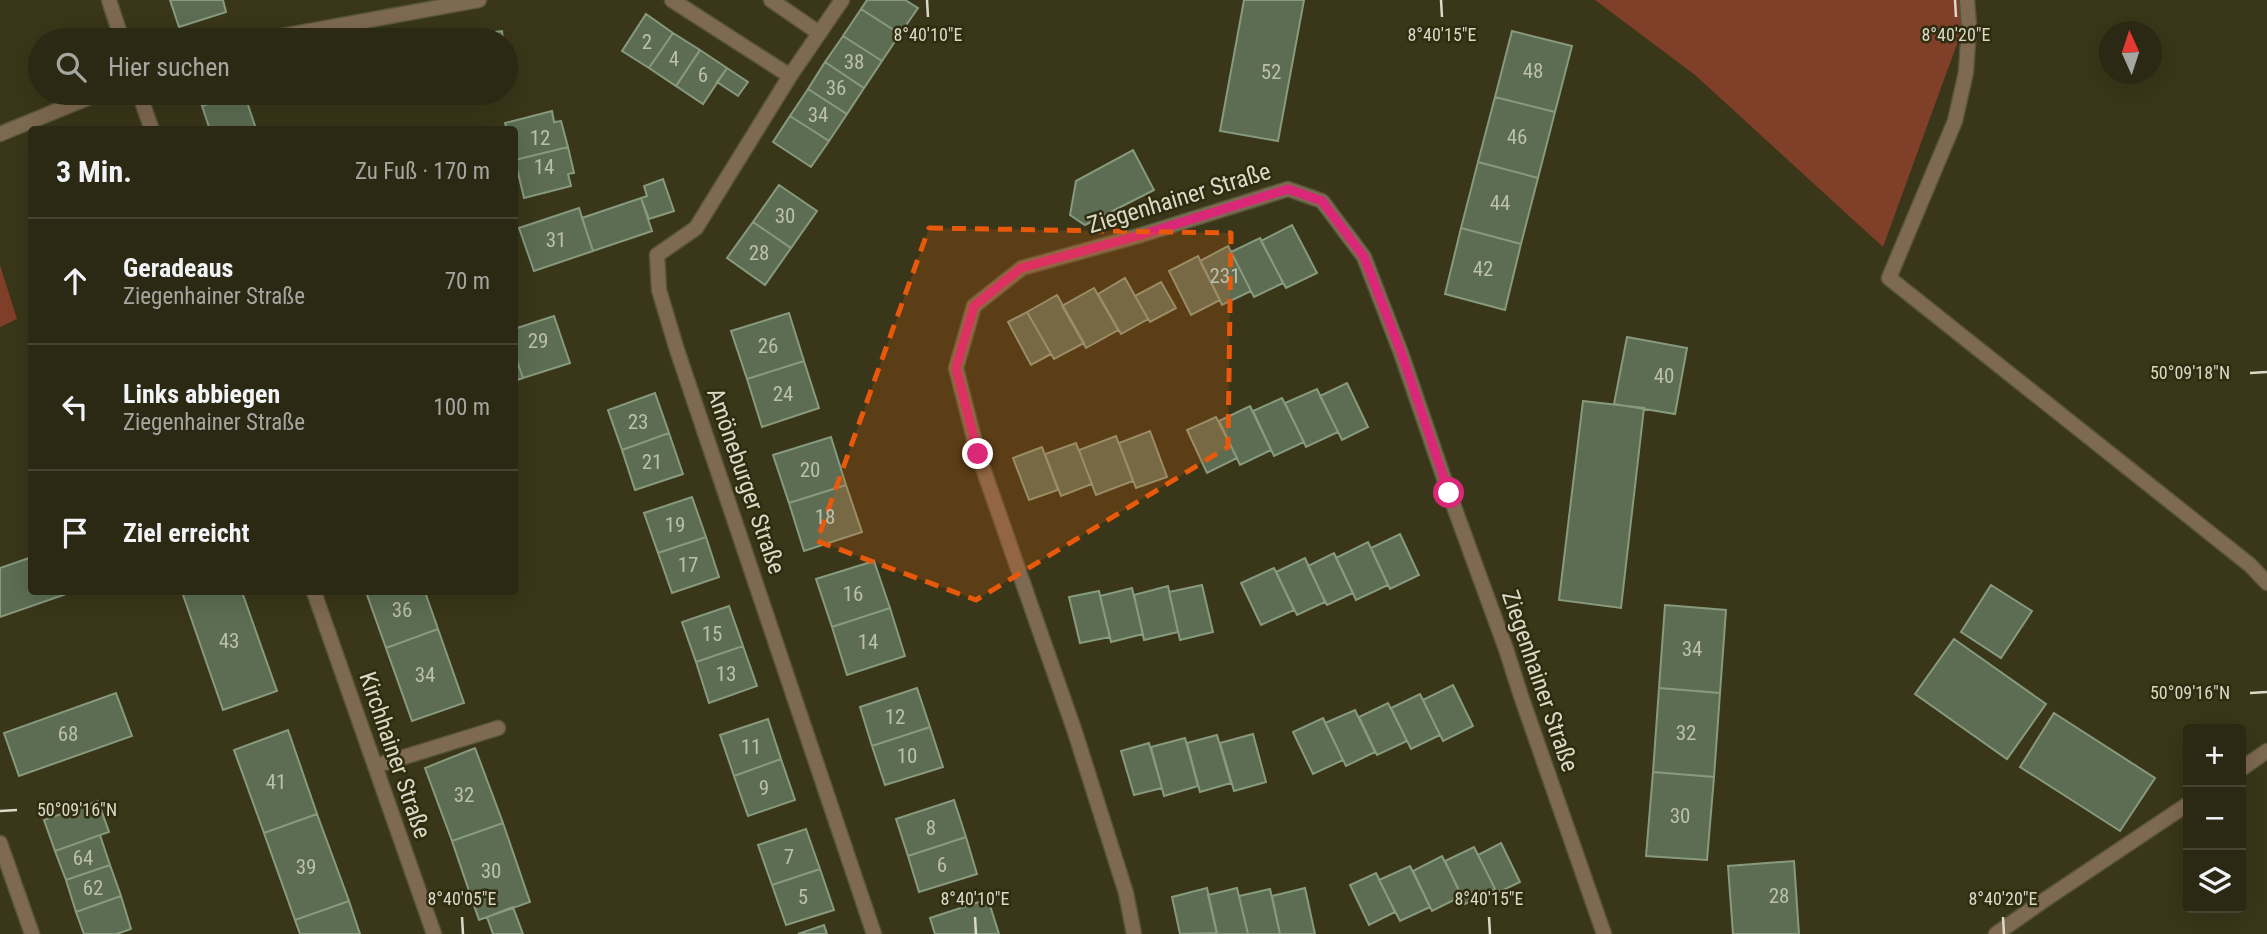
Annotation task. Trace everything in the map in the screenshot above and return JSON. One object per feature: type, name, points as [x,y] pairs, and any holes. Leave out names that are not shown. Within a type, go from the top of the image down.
[{"type":"street","points":[[109,0],[118,28]]},
{"type":"street","points":[[326,28],[480,0]]},
{"type":"street","points":[[672,0],[790,76],[842,0]]},
{"type":"street","points":[[771,0],[820,33]]},
{"type":"street","points":[[1967,0],[1969,26],[1966,72],[1955,121],[1889,278],[2250,565],[2267,583]]},
{"type":"street","name":"Amöneburger Straße","points":[[790,76],[696,228],[657,255],[659,290],[874,934]]},
{"type":"street","points":[[0,134],[71,105]]},
{"type":"street","points":[[143,105],[151,126]]},
{"type":"street","name":"Ziegenhainer Straße","points":[[1135,934],[1126,892],[1075,732],[978,454],[956,368],[974,306],[1021,268],[1141,235],[1288,189],[1322,201],[1364,257],[1401,352],[1604,934]]},
{"type":"street","name":"Kirchhainer Straße","points":[[315,595],[434,934]]},
{"type":"street","points":[[375,766],[498,728]]},
{"type":"street","points":[[2246,766],[2267,751]]},
{"type":"street","points":[[1996,934],[2183,807]]},
{"type":"street","points":[[0,843],[33,934]]},
{"type":"highlighted area","points":[[929,228],[1231,233],[1228,447],[976,600],[817,541]]},
{"type":"shaded area","points":[[1595,0],[1973,0],[1883,247],[1695,75]]},
{"type":"shaded area","points":[[0,265],[17,319],[0,327]]},
{"type":"building","points":[[170,0],[223,0],[226,12],[179,27]]},
{"type":"building","points":[[867,0],[905,0],[918,8],[900,34],[861,9]]},
{"type":"building","points":[[1244,0],[1304,0],[1278,141],[1220,131]]},
{"type":"building","points":[[861,9],[900,34],[882,61],[843,36]]},
{"type":"building","points":[[646,14],[673,33],[649,68],[622,51]]},
{"type":"building","points":[[1512,31],[1572,46],[1555,112],[1495,97]]},
{"type":"building","points":[[673,33],[700,50],[676,86],[649,68]]},
{"type":"building","points":[[843,36],[882,61],[864,88],[825,62]]},
{"type":"building","points":[[700,50],[727,68],[703,104],[676,86]]},
{"type":"building","points":[[825,62],[864,88],[847,114],[808,89]]},
{"type":"building","points":[[727,68],[748,82],[738,96],[717,82]]},
{"type":"building","points":[[808,89],[847,114],[829,141],[790,116]]},
{"type":"building","points":[[1495,97],[1555,112],[1538,178],[1478,162]]},
{"type":"building","points":[[248,105],[255,126],[209,126],[202,106]]},
{"type":"building","points":[[552,111],[554,122],[561,121],[568,147],[518,159],[518,126],[506,126],[505,123]]},
{"type":"building","points":[[790,116],[829,141],[811,167],[773,142]]},
{"type":"building","points":[[568,147],[574,173],[568,174],[571,186],[524,198],[518,159]]},
{"type":"building","points":[[1133,150],[1154,190],[1085,225],[1070,215],[1076,181]]},
{"type":"building","points":[[1478,162],[1538,178],[1521,244],[1461,228]]},
{"type":"building","points":[[663,179],[674,211],[649,219],[641,198],[647,196],[644,186]]},
{"type":"building","points":[[779,185],[817,211],[791,248],[753,222]]},
{"type":"building","points":[[641,198],[652,231],[593,251],[582,218]]},
{"type":"building","points":[[579,208],[593,251],[534,271],[519,228]]},
{"type":"building","points":[[753,222],[791,248],[765,285],[727,258]]},
{"type":"building","points":[[1292,225],[1317,273],[1286,288],[1261,241]]},
{"type":"building","points":[[1461,228],[1521,244],[1505,310],[1445,294]]},
{"type":"building","points":[[1260,238],[1283,283],[1254,297],[1231,252]]},
{"type":"building","points":[[1228,246],[1251,291],[1222,305],[1200,261]]},
{"type":"building","points":[[1198,256],[1220,300],[1191,315],[1169,271]]},
{"type":"building","points":[[1125,278],[1148,319],[1121,334],[1098,294]]},
{"type":"building","points":[[1161,282],[1176,308],[1150,322],[1135,296]]},
{"type":"building","points":[[1094,288],[1118,330],[1086,348],[1062,306]]},
{"type":"building","points":[[1057,295],[1084,343],[1054,359],[1027,312]]},
{"type":"building","points":[[1027,312],[1051,354],[1031,365],[1008,322]]},
{"type":"building","points":[[789,313],[804,361],[747,379],[731,331]]},
{"type":"building","points":[[554,316],[570,363],[523,378],[518,364],[518,328]]},
{"type":"building","points":[[1627,337],[1687,348],[1675,414],[1614,404]]},
{"type":"building","points":[[804,361],[819,408],[762,427],[747,379]]},
{"type":"building","points":[[518,364],[523,378],[518,380]]},
{"type":"building","points":[[1347,383],[1368,427],[1342,440],[1320,396]]},
{"type":"building","points":[[1317,389],[1338,432],[1306,447],[1285,403]]},
{"type":"building","points":[[655,393],[669,433],[622,450],[608,410]]},
{"type":"building","points":[[1282,398],[1304,442],[1274,456],[1253,411]]},
{"type":"building","points":[[1583,401],[1644,408],[1621,608],[1559,600]]},
{"type":"building","points":[[1250,406],[1271,450],[1240,465],[1219,421]]},
{"type":"building","points":[[1216,417],[1237,458],[1207,473],[1187,430]]},
{"type":"building","points":[[1150,431],[1167,477],[1136,488],[1119,443]]},
{"type":"building","points":[[669,433],[683,474],[635,490],[622,450]]},
{"type":"building","points":[[1116,436],[1133,481],[1096,495],[1079,450]]},
{"type":"building","points":[[831,437],[846,485],[789,503],[773,455]]},
{"type":"building","points":[[1076,443],[1092,484],[1061,496],[1045,454]]},
{"type":"building","points":[[1042,447],[1058,490],[1029,500],[1013,458]]},
{"type":"building","points":[[846,485],[862,532],[804,551],[789,503]]},
{"type":"building","points":[[692,497],[706,537],[658,553],[644,513]]},
{"type":"building","points":[[1400,534],[1419,575],[1390,589],[1371,548]]},
{"type":"building","points":[[706,537],[719,577],[672,593],[658,553]]},
{"type":"building","points":[[1368,542],[1388,585],[1356,600],[1336,558]]},
{"type":"building","points":[[1334,553],[1353,593],[1327,605],[1308,566]]},
{"type":"building","points":[[28,558],[28,595],[63,595],[0,617],[0,568]]},
{"type":"building","points":[[1305,558],[1325,602],[1297,615],[1276,572]]},
{"type":"building","points":[[874,561],[890,608],[832,627],[816,579]]},
{"type":"building","points":[[1274,568],[1294,610],[1261,625],[1241,583]]},
{"type":"building","points":[[1202,585],[1213,632],[1180,640],[1169,592]]},
{"type":"building","points":[[1991,585],[2032,611],[2001,658],[1961,632]]},
{"type":"building","points":[[1168,586],[1178,632],[1144,640],[1134,595]]},
{"type":"building","points":[[1132,588],[1143,634],[1111,642],[1100,596]]},
{"type":"building","points":[[1099,591],[1110,637],[1080,643],[1069,597]]},
{"type":"building","points":[[183,595],[243,595],[277,691],[223,710]]},
{"type":"building","points":[[367,595],[426,595],[438,629],[386,648]]},
{"type":"building","points":[[1665,605],[1726,610],[1720,693],[1659,688]]},
{"type":"building","points":[[729,606],[743,646],[696,662],[682,622]]},
{"type":"building","points":[[890,608],[905,656],[847,675],[832,627]]},
{"type":"building","points":[[438,629],[464,703],[412,721],[386,648]]},
{"type":"building","points":[[1954,639],[2046,704],[2007,759],[1915,694]]},
{"type":"building","points":[[743,646],[757,686],[709,703],[696,662]]},
{"type":"building","points":[[1453,685],[1473,726],[1443,741],[1423,700]]},
{"type":"building","points":[[917,688],[930,727],[872,746],[860,707]]},
{"type":"building","points":[[1659,688],[1720,693],[1714,777],[1653,772]]},
{"type":"building","points":[[116,693],[132,736],[19,776],[4,733]]},
{"type":"building","points":[[1420,694],[1440,735],[1411,749],[1391,708]]},
{"type":"building","points":[[1388,703],[1407,741],[1377,755],[1359,717]]},
{"type":"building","points":[[1355,710],[1375,752],[1346,766],[1325,723]]},
{"type":"building","points":[[2054,713],[2155,778],[2120,831],[2020,767]]},
{"type":"building","points":[[1323,718],[1343,760],[1313,774],[1293,732]]},
{"type":"building","points":[[768,719],[781,759],[734,776],[720,735]]},
{"type":"building","points":[[930,727],[943,767],[885,785],[872,746]]},
{"type":"building","points":[[288,730],[317,814],[264,833],[234,750]]},
{"type":"building","points":[[1253,734],[1266,782],[1234,791],[1220,743]]},
{"type":"building","points":[[1217,735],[1231,783],[1200,792],[1187,743]]},
{"type":"building","points":[[1185,738],[1198,786],[1164,796],[1151,747]]},
{"type":"building","points":[[1149,743],[1162,788],[1134,795],[1121,751]]},
{"type":"building","points":[[475,748],[503,823],[452,841],[425,768]]},
{"type":"building","points":[[781,759],[795,800],[748,816],[734,776]]},
{"type":"building","points":[[1653,772],[1714,777],[1707,860],[1646,856]]},
{"type":"building","points":[[954,800],[966,837],[908,856],[896,819]]},
{"type":"building","points":[[98,801],[109,832],[55,851],[44,820]]},
{"type":"building","points":[[317,814],[349,901],[295,920],[264,833]]},
{"type":"building","points":[[503,823],[530,902],[479,920],[452,841]]},
{"type":"building","points":[[806,829],[820,869],[772,885],[758,845]]},
{"type":"building","points":[[100,835],[110,865],[66,880],[55,851]]},
{"type":"building","points":[[966,837],[977,874],[919,892],[908,856]]},
{"type":"building","points":[[1501,843],[1520,882],[1497,893],[1478,855]]},
{"type":"building","points":[[1474,847],[1495,889],[1465,904],[1445,861]]},
{"type":"building","points":[[1442,856],[1462,896],[1432,911],[1413,871]]},
{"type":"building","points":[[1794,861],[1799,934],[1733,934],[1728,866]]},
{"type":"building","points":[[110,865],[121,896],[76,912],[66,880]]},
{"type":"building","points":[[1410,866],[1430,907],[1400,921],[1379,880]]},
{"type":"building","points":[[820,869],[834,910],[786,925],[772,885]]},
{"type":"building","points":[[1376,873],[1395,912],[1369,925],[1350,885]]},
{"type":"building","points":[[1207,888],[1217,933],[1180,934],[1172,897]]},
{"type":"building","points":[[1237,888],[1248,934],[1217,934],[1208,895]]},
{"type":"building","points":[[1305,888],[1315,934],[1280,934],[1272,896]]},
{"type":"building","points":[[1270,889],[1280,934],[1248,934],[1239,896]]},
{"type":"building","points":[[121,896],[131,929],[117,934],[84,934],[76,912]]},
{"type":"building","points":[[988,899],[999,934],[935,934],[930,918]]},
{"type":"building","points":[[349,901],[360,934],[300,934],[295,920]]},
{"type":"building","points":[[513,907],[523,934],[493,934],[487,917]]},
{"type":"building","points":[[824,925],[827,934],[798,934]]},
{"type":"route","points":[[978,454],[956,368],[974,306],[1021,268],[1141,235],[1288,189],[1322,201],[1364,257],[1401,352],[1449,493]]}]
